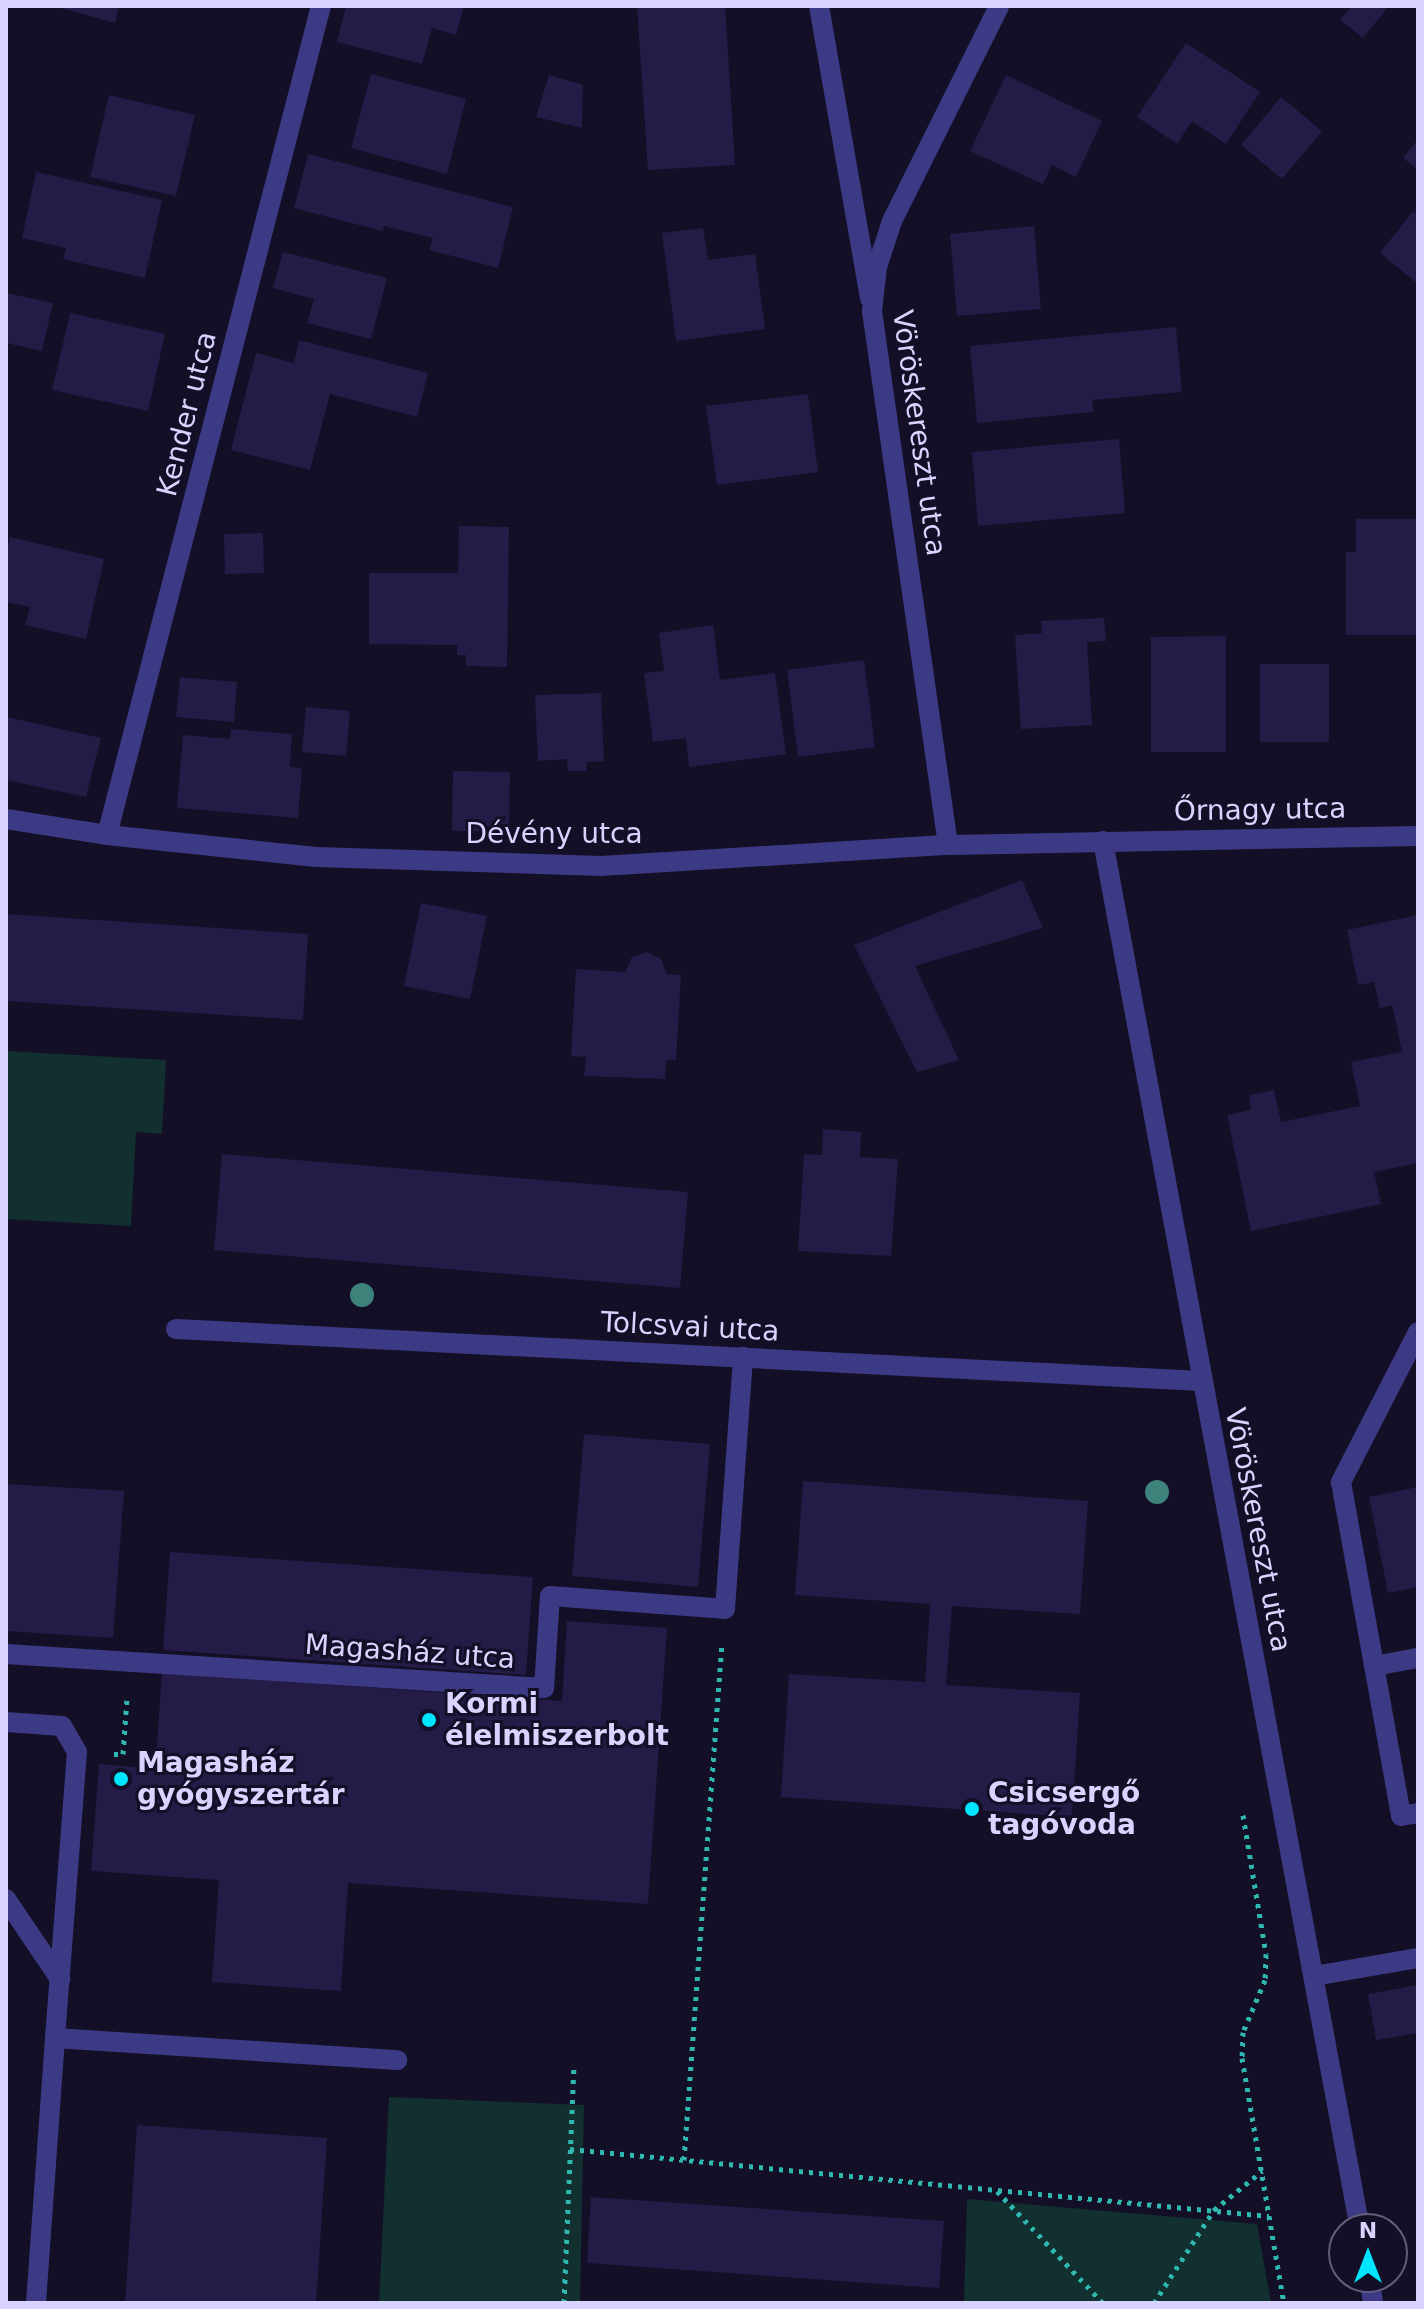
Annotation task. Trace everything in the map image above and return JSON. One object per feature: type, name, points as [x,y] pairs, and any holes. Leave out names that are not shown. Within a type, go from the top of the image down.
[{"type":"street","name":"Kender utca","points":[[107,835],[321,6]]},
{"type":"street","points":[[819,6],[872,311]]},
{"type":"street","name":"Vöröskereszt utca","points":[[948,845],[872,311],[877,267],[892,221],[999,6]]},
{"type":"street","name":"Dévény utca","points":[[6,819],[107,835],[316,857],[601,866],[948,845],[1103,841]]},
{"type":"street","name":"Őrnagy utca","points":[[1103,841],[1418,836]]},
{"type":"street","name":"Vöröskereszt utca","points":[[1103,841],[1357,2213]]},
{"type":"street","name":"Tolcsvai utca","points":[[176,1329],[1201,1381]]},
{"type":"street","points":[[1418,1332],[1341,1482],[1401,1816],[1418,1813]]},
{"type":"street","points":[[725,1609],[743,1357]]},
{"type":"street","name":"Magasház utca","points":[[6,1654],[544,1688],[550,1596],[725,1609]]},
{"type":"street","points":[[1374,1666],[1418,1658]]},
{"type":"street","points":[[6,1722],[62,1726],[77,1752],[36,2303]]},
{"type":"street","points":[[6,1899],[60,1979]]},
{"type":"street","points":[[1314,1976],[1418,1958]]},
{"type":"street","points":[[55,2038],[397,2060]]},
{"type":"path","points":[[684,2160],[725,1609]]},
{"type":"path","points":[[123,1754],[129,1662]]},
{"type":"path","points":[[1240,1799],[1266,1954],[1265,1980],[1243,2032],[1242,2058],[1284,2303]]},
{"type":"path","points":[[564,2303],[574,2068]]},
{"type":"path","points":[[570,2149],[1269,2216]]},
{"type":"path","points":[[1154,2303],[1214,2210],[1262,2171]]},
{"type":"path","points":[[995,2189],[1103,2303]]},
{"type":"green space","points":[[6,1051],[166,1060],[162,1134],[136,1132],[131,1226],[6,1219]]},
{"type":"green space","points":[[389,2097],[584,2105],[580,2303],[379,2303]]},
{"type":"green space","points":[[967,2199],[1257,2224],[1271,2303],[964,2303]]},
{"type":"building","points":[[54,6],[119,6],[115,23]]},
{"type":"building","points":[[346,6],[464,6],[456,35],[432,28],[422,64],[337,42]]},
{"type":"building","points":[[637,6],[725,6],[735,165],[648,170]]},
{"type":"building","points":[[1352,6],[1389,6],[1363,38],[1340,20]]},
{"type":"building","points":[[1186,43],[1260,92],[1226,144],[1192,121],[1177,144],[1137,117]]},
{"type":"building","points":[[371,74],[466,99],[447,174],[351,148]]},
{"type":"building","points":[[549,75],[583,85],[582,128],[536,117]]},
{"type":"building","points":[[1006,75],[1102,121],[1076,177],[1052,165],[1043,184],[970,151]]},
{"type":"building","points":[[109,95],[195,115],[176,196],[90,177]]},
{"type":"building","points":[[1281,97],[1322,131],[1282,179],[1241,145]]},
{"type":"building","points":[[1418,139],[1418,170],[1403,158]]},
{"type":"building","points":[[308,154],[513,207],[498,268],[429,250],[433,238],[384,226],[382,231],[294,208]]},
{"type":"building","points":[[36,172],[162,200],[145,278],[63,259],[66,248],[22,238]]},
{"type":"building","points":[[1413,211],[1418,215],[1418,284],[1380,253]]},
{"type":"building","points":[[1034,226],[1041,309],[957,316],[950,234]]},
{"type":"building","points":[[703,228],[708,260],[755,254],[765,329],[676,341],[662,233]]},
{"type":"building","points":[[283,252],[387,278],[371,339],[307,323],[314,299],[273,288]]},
{"type":"building","points":[[6,293],[53,303],[42,351],[6,343]]},
{"type":"building","points":[[70,313],[165,334],[148,411],[52,390]]},
{"type":"building","points":[[1176,327],[1182,392],[1092,400],[1094,412],[977,423],[970,346]]},
{"type":"building","points":[[299,340],[428,373],[417,417],[330,394],[310,470],[231,450],[256,353],[294,363]]},
{"type":"building","points":[[808,394],[818,472],[717,485],[706,406]]},
{"type":"building","points":[[1119,439],[1125,513],[978,526],[972,452]]},
{"type":"building","points":[[1356,519],[1416,519],[1418,635],[1346,635],[1346,552],[1356,552]]},
{"type":"building","points":[[459,526],[509,527],[507,667],[466,666],[466,655],[457,655],[457,645],[369,644],[369,573],[458,573]]},
{"type":"building","points":[[263,533],[264,573],[225,574],[224,534]]},
{"type":"building","points":[[10,537],[104,559],[86,639],[25,625],[30,607],[6,602],[6,556]]},
{"type":"building","points":[[1104,618],[1106,641],[1087,642],[1092,725],[1021,729],[1015,635],[1042,633],[1041,621]]},
{"type":"building","points":[[713,625],[720,680],[775,673],[786,754],[689,767],[686,738],[653,742],[644,673],[664,671],[659,633]]},
{"type":"building","points":[[1226,636],[1226,752],[1151,752],[1151,637]]},
{"type":"building","points":[[864,660],[875,747],[798,757],[787,670]]},
{"type":"building","points":[[1260,664],[1329,664],[1329,742],[1260,742]]},
{"type":"building","points":[[180,677],[237,682],[234,722],[176,717]]},
{"type":"building","points":[[601,693],[604,761],[586,762],[587,771],[568,771],[567,759],[538,761],[535,695]]},
{"type":"building","points":[[306,707],[350,711],[346,756],[302,752]]},
{"type":"building","points":[[7,717],[101,738],[86,797],[6,780]]},
{"type":"building","points":[[231,729],[292,734],[290,767],[302,768],[298,818],[177,808],[183,735],[230,739]]},
{"type":"building","points":[[453,771],[510,772],[509,831],[452,831]]},
{"type":"building","points":[[1022,880],[1043,928],[915,966],[959,1060],[917,1072],[854,945]]},
{"type":"building","points":[[421,903],[487,916],[470,999],[404,986]]},
{"type":"building","points":[[6,914],[308,934],[303,1020],[6,1001]]},
{"type":"building","points":[[1418,915],[1418,1163],[1374,1172],[1381,1204],[1251,1231],[1227,1115],[1251,1110],[1249,1095],[1274,1090],[1281,1122],[1360,1106],[1351,1062],[1402,1052],[1392,1005],[1380,1008],[1374,982],[1358,985],[1347,930]]},
{"type":"building","points":[[647,952],[661,959],[667,974],[681,975],[676,1060],[666,1060],[665,1079],[584,1076],[586,1057],[571,1056],[576,969],[625,972],[632,957]]},
{"type":"building","points":[[823,1129],[861,1132],[860,1157],[898,1159],[891,1256],[798,1251],[804,1154],[822,1155]]},
{"type":"building","points":[[222,1154],[688,1192],[680,1288],[214,1250]]},
{"type":"building","points":[[584,1434],[710,1444],[698,1587],[572,1576]]},
{"type":"building","points":[[803,1481],[1088,1501],[1080,1614],[952,1606],[946,1685],[1080,1693],[1072,1817],[781,1797],[789,1674],[925,1682],[930,1604],[795,1595]]},
{"type":"building","points":[[6,1484],[124,1491],[113,1638],[6,1631]]},
{"type":"building","points":[[1418,1487],[1418,1587],[1388,1593],[1369,1497]]},
{"type":"building","points":[[170,1552],[533,1577],[526,1675],[163,1650]]},
{"type":"building","points":[[567,1621],[667,1628],[648,1904],[348,1883],[341,1991],[212,1982],[219,1880],[91,1871],[99,1764],[155,1769],[162,1673],[562,1701]]},
{"type":"building","points":[[1418,1985],[1418,2033],[1376,2040],[1368,1994]]},
{"type":"building","points":[[137,2125],[327,2138],[316,2303],[125,2303]]},
{"type":"building","points":[[591,2197],[944,2221],[939,2288],[587,2263]]},
{"type":"place","name":"Kormi élelmiszerbolt","points":[[429,1720]]},
{"type":"place","name":"Magasház gyógyszertár","points":[[121,1779]]},
{"type":"place","name":"Csicsergő tagóvoda","points":[[972,1809]]}]
